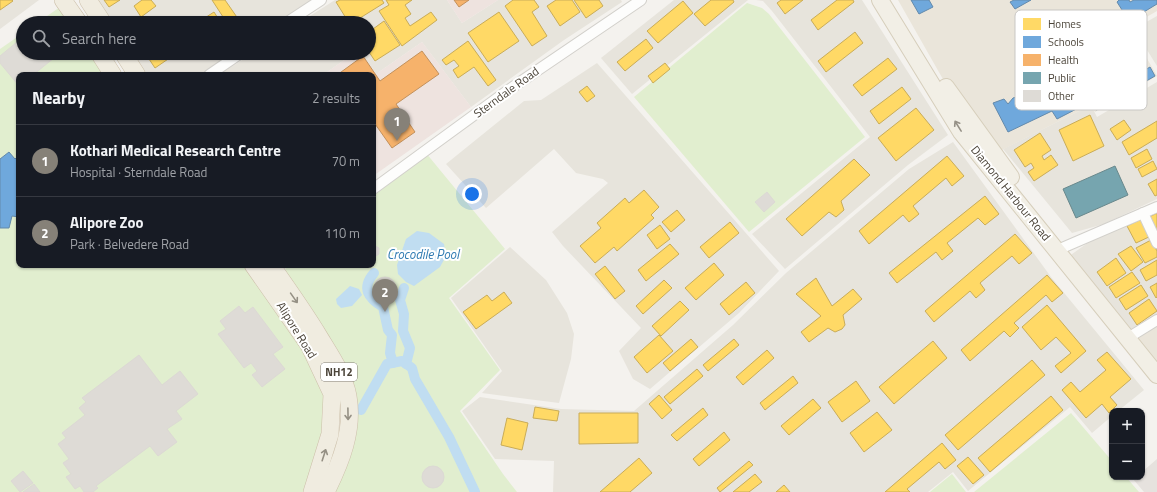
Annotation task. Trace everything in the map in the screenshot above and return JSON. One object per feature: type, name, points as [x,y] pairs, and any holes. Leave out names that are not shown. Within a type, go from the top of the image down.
[{"type":"highway","points":[[64,0],[74,16]]},
{"type":"highway","points":[[88,0],[98,16]]},
{"type":"highway","points":[[103,60],[111,72]]},
{"type":"highway","points":[[127,60],[135,72]]},
{"type":"highway","name":"Alipore Road","points":[[266,268],[309,345],[332,394],[330,434],[312,492]]},
{"type":"highway","name":"NH12","points":[[266,268],[302,309],[337,366],[348,395],[349,416],[347,438],[341,460],[326,492]]},
{"type":"main road","name":"Diamond Harbour Road","points":[[880,0],[961,132],[1157,375]]},
{"type":"main road","name":"Diamond Harbour Road","points":[[890,0],[955,100],[1062,248],[1131,336],[1157,366]]},
{"type":"street","points":[[297,16],[321,0]]},
{"type":"street","name":"Sterndale Road","points":[[376,187],[520,82],[641,0]]},
{"type":"street","points":[[214,72],[232,60]]},
{"type":"street","points":[[1062,248],[1157,207]]},
{"type":"street","points":[[1143,213],[1157,243]]},
{"type":"street","points":[[1131,336],[1157,320]]},
{"type":"shaded area","points":[[0,0],[39,0],[16,16],[0,29]]},
{"type":"shaded area","points":[[89,0],[311,0],[287,16],[100,16]]},
{"type":"shaded area","points":[[335,0],[447,0],[462,23],[498,0],[621,0],[622,2],[564,40],[471,107],[422,42],[376,74],[366,60],[376,60],[376,16],[310,16]]},
{"type":"shaded area","points":[[447,0],[498,0],[462,23]]},
{"type":"shaded area","points":[[674,0],[748,0],[632,94],[601,58]]},
{"type":"shaded area","points":[[756,0],[862,0],[948,135],[908,165],[785,269],[752,234],[870,137],[772,11],[763,1]]},
{"type":"shaded area","points":[[898,0],[1157,0],[1157,11],[1147,17],[1147,10],[1015,10],[1015,110],[1081,110],[990,156],[961,111]]},
{"type":"shaded area","points":[[1157,16],[1157,66],[1147,50],[1147,22]]},
{"type":"shaded area","points":[[422,42],[471,107],[376,174],[376,74]]},
{"type":"shaded area","points":[[1147,58],[1157,76],[1147,82]]},
{"type":"shaded area","points":[[131,60],[223,60],[205,72],[140,72]]},
{"type":"shaded area","points":[[242,60],[344,60],[327,72],[224,72]]},
{"type":"shaded area","points":[[344,60],[366,60],[375,72],[327,72]]},
{"type":"shaded area","points":[[597,63],[779,271],[739,313],[650,389],[633,379],[619,351],[641,328],[563,246],[552,232],[608,183],[603,179],[576,173],[554,149],[486,208],[446,164],[524,101],[541,100]]},
{"type":"shaded area","points":[[1157,82],[1157,199],[1104,224],[1072,233],[1003,149],[1081,110],[1094,110],[1097,117],[1109,110],[1147,110],[1147,88]]},
{"type":"shaded area","points":[[953,142],[1051,277],[1144,390],[1122,408],[1109,408],[1109,419],[1092,433],[1070,407],[968,491],[953,472],[928,492],[553,492],[554,461],[495,459],[462,411],[480,397],[561,409],[634,411],[733,325],[786,273],[909,169]]},
{"type":"shaded area","points":[[1157,212],[1157,365],[1068,257],[1096,237]]},
{"type":"shaded area","points":[[510,247],[546,280],[567,313],[574,334],[571,359],[559,403],[482,393],[502,371],[451,298]]},
{"type":"shaded area","points":[[1157,324],[1157,365],[1134,337]]},
{"type":"shaded area","points":[[1157,459],[1157,492],[1144,492],[1134,480],[1145,480],[1145,469]]},
{"type":"green space","points":[[747,3],[762,8],[769,14],[865,137],[749,232],[634,97]]},
{"type":"green space","points":[[63,5],[70,16],[47,16]]},
{"type":"green space","points":[[16,38],[16,60],[102,60],[111,72],[16,72],[16,268],[251,268],[307,343],[332,411],[311,492],[0,492],[0,49]]},
{"type":"green space","points":[[426,153],[505,249],[449,298],[500,370],[460,411],[517,492],[334,492],[356,423],[287,280],[285,268],[376,268],[376,192]]},
{"type":"green space","points":[[1071,413],[1109,457],[1109,480],[1129,480],[1139,492],[974,492]]},
{"type":"green space","points":[[952,474],[966,492],[930,492]]},
{"type":"water","name":"Crocodile Pool","points":[[417,231],[429,233],[444,244],[446,256],[440,267],[414,286],[406,282],[398,274],[397,265],[406,239]]},
{"type":"water","points":[[350,286],[359,289],[362,295],[352,306],[341,308],[337,304],[336,299]]},
{"type":"building: Homes","points":[[0,0],[12,0],[13,1],[0,10]]},
{"type":"building: Homes","points":[[104,0],[120,0],[109,7]]},
{"type":"building: Homes","points":[[142,0],[151,0],[156,6],[140,16],[134,6]]},
{"type":"building: Homes","points":[[212,0],[225,0],[236,16],[222,16]]},
{"type":"building: Homes","points":[[340,0],[382,0],[384,3],[363,16],[345,16],[336,2]]},
{"type":"building: Homes","points":[[386,0],[412,0],[405,5],[411,14],[405,18],[410,26],[431,12],[437,20],[402,46],[379,11],[389,5]]},
{"type":"building: Homes","points":[[513,0],[534,0],[539,7],[532,12],[547,36],[532,46],[505,6]]},
{"type":"building: Homes","points":[[556,0],[572,0],[580,12],[560,26],[547,6]]},
{"type":"building: Homes","points":[[574,0],[599,0],[603,6],[586,18]]},
{"type":"building: Homes","points":[[711,0],[733,0],[734,2],[705,26],[694,14]]},
{"type":"building: Homes","points":[[781,0],[803,0],[785,14],[777,3]]},
{"type":"building: Homes","points":[[837,0],[853,0],[854,2],[818,30],[811,20]]},
{"type":"building: Homes","points":[[683,1],[693,13],[658,43],[647,31]]},
{"type":"building: Homes","points":[[214,12],[217,16],[208,16]]},
{"type":"building: Homes","points":[[499,12],[519,41],[488,62],[468,33]]},
{"type":"building: Homes","points":[[384,21],[400,45],[375,61],[376,60],[376,27]]},
{"type":"building: Homes","points":[[855,32],[863,43],[826,72],[818,61]]},
{"type":"building: Homes","points":[[646,39],[653,48],[625,71],[617,62]]},
{"type":"building: Homes","points":[[468,41],[496,80],[488,86],[474,67],[458,78],[453,70],[459,66],[454,60],[446,65],[442,60]]},
{"type":"building: Homes","points":[[888,58],[897,69],[862,96],[853,85]]},
{"type":"building: Homes","points":[[150,60],[167,60],[155,68]]},
{"type":"building: Homes","points":[[665,63],[670,69],[653,83],[648,76]]},
{"type":"building: Homes","points":[[587,86],[595,96],[587,102],[579,92]]},
{"type":"building: Homes","points":[[902,87],[911,99],[879,124],[870,111]]},
{"type":"building: Homes","points":[[916,108],[934,130],[896,161],[878,138]]},
{"type":"building: Homes","points":[[1090,115],[1104,146],[1073,161],[1059,130]]},
{"type":"building: Homes","points":[[1124,120],[1131,130],[1117,140],[1110,129]]},
{"type":"building: Homes","points":[[1157,121],[1157,138],[1129,155],[1122,142]]},
{"type":"building: Homes","points":[[1040,133],[1051,150],[1042,156],[1044,160],[1051,155],[1058,165],[1034,181],[1028,172],[1034,168],[1031,163],[1025,167],[1014,150]]},
{"type":"building: Homes","points":[[1147,149],[1152,159],[1136,168],[1131,158]]},
{"type":"building: Homes","points":[[947,156],[964,176],[952,186],[946,178],[913,206],[919,214],[909,222],[903,215],[869,244],[859,231]]},
{"type":"building: Homes","points":[[854,159],[870,175],[841,201],[844,210],[836,217],[829,212],[802,236],[786,219]]},
{"type":"building: Homes","points":[[1153,161],[1157,169],[1142,177],[1138,169]]},
{"type":"building: Homes","points":[[1157,179],[1157,195],[1155,196],[1148,184]]},
{"type":"building: Homes","points":[[644,190],[659,207],[651,215],[654,218],[617,251],[614,247],[595,263],[580,246],[601,228],[597,223],[625,198],[629,203]]},
{"type":"building: Homes","points":[[985,196],[999,214],[985,225],[978,218],[947,243],[953,251],[942,260],[936,252],[897,283],[889,273]]},
{"type":"building: Homes","points":[[677,210],[685,220],[671,232],[662,222]]},
{"type":"building: Homes","points":[[1157,213],[1157,239],[1147,218]]},
{"type":"building: Homes","points":[[1143,218],[1151,236],[1136,243],[1127,226]]},
{"type":"building: Homes","points":[[730,222],[739,233],[709,258],[700,247]]},
{"type":"building: Homes","points":[[660,225],[670,239],[657,249],[647,235]]},
{"type":"building: Homes","points":[[1015,234],[1032,253],[1019,264],[1012,256],[980,283],[985,290],[976,298],[970,291],[934,322],[925,311]]},
{"type":"building: Homes","points":[[1151,240],[1157,251],[1157,257],[1145,263],[1136,248]]},
{"type":"building: Homes","points":[[670,244],[679,254],[646,281],[638,270]]},
{"type":"building: Homes","points":[[1131,246],[1143,262],[1131,271],[1118,254]]},
{"type":"building: Homes","points":[[1116,258],[1126,273],[1107,286],[1097,272]]},
{"type":"building: Homes","points":[[1157,260],[1157,275],[1146,281],[1140,270]]},
{"type":"building: Homes","points":[[714,263],[724,275],[696,300],[685,288]]},
{"type":"building: Homes","points":[[605,266],[625,291],[615,299],[595,274]]},
{"type":"building: Homes","points":[[1132,272],[1140,283],[1116,298],[1109,287]]},
{"type":"building: Homes","points":[[1047,275],[1063,293],[1052,302],[1046,295],[1014,323],[1019,328],[1010,337],[1004,331],[970,361],[961,350]]},
{"type":"building: Homes","points":[[816,278],[832,306],[853,289],[862,299],[843,315],[845,325],[842,329],[835,332],[828,328],[809,342],[801,332],[821,316],[796,294]]},
{"type":"building: Homes","points":[[664,280],[672,288],[643,314],[636,306]]},
{"type":"building: Homes","points":[[746,282],[755,293],[729,315],[720,304]]},
{"type":"building: Homes","points":[[1157,283],[1157,297],[1156,298],[1150,287]]},
{"type":"building: Homes","points":[[1141,285],[1148,296],[1126,310],[1119,299]]},
{"type":"building: Homes","points":[[504,292],[512,303],[476,329],[463,312],[487,295],[492,301]]},
{"type":"building: Homes","points":[[1149,299],[1157,311],[1137,325],[1129,313]]},
{"type":"building: Homes","points":[[680,301],[689,310],[661,336],[652,326]]},
{"type":"building: Homes","points":[[1047,305],[1086,351],[1061,373],[1055,366],[1071,353],[1056,337],[1041,350],[1022,327]]},
{"type":"building: Homes","points":[[659,335],[673,351],[647,373],[634,357]]},
{"type":"building: Homes","points":[[691,339],[698,347],[670,371],[663,363]]},
{"type":"building: Homes","points":[[734,339],[739,345],[708,371],[703,365]]},
{"type":"building: Homes","points":[[933,341],[947,358],[894,404],[879,387]]},
{"type":"building: Homes","points":[[767,350],[774,358],[743,385],[736,377]]},
{"type":"building: Homes","points":[[1107,352],[1131,379],[1110,397],[1117,405],[1114,408],[1109,408],[1109,413],[1102,404],[1086,418],[1062,390],[1071,382],[1080,392],[1106,370],[1097,360]]},
{"type":"building: Homes","points":[[1032,360],[1045,375],[958,450],[945,435]]},
{"type":"building: Homes","points":[[697,369],[703,376],[670,404],[664,397]]},
{"type":"building: Homes","points":[[793,376],[798,383],[765,410],[760,403]]},
{"type":"building: Homes","points":[[856,381],[870,401],[842,422],[828,402]]},
{"type":"building: Homes","points":[[659,395],[672,410],[662,419],[649,404]]},
{"type":"building: Homes","points":[[1051,396],[1063,410],[990,472],[978,458]]},
{"type":"building: Homes","points":[[813,399],[821,408],[789,435],[781,426]]},
{"type":"building: Homes","points":[[535,407],[559,411],[557,421],[533,418]]},
{"type":"building: Homes","points":[[703,408],[708,415],[677,441],[671,435]]},
{"type":"building: Homes","points":[[877,412],[892,430],[864,452],[850,433]]},
{"type":"building: Homes","points":[[579,413],[638,413],[638,443],[579,444]]},
{"type":"building: Homes","points":[[507,418],[528,423],[522,450],[501,445]]},
{"type":"building: Homes","points":[[724,432],[730,440],[699,466],[693,459]]},
{"type":"building: Homes","points":[[942,443],[956,460],[945,469],[939,462],[907,489],[910,492],[885,492]]},
{"type":"building: Homes","points":[[968,457],[984,475],[973,484],[957,466]]},
{"type":"building: Homes","points":[[639,458],[652,473],[630,492],[600,492]]},
{"type":"building: Homes","points":[[749,461],[753,465],[720,492],[717,488]]},
{"type":"building: Homes","points":[[755,474],[762,482],[749,492],[733,492]]},
{"type":"building: Homes","points":[[784,485],[790,492],[776,492]]},
{"type":"building: Schools","points":[[911,0],[929,0],[933,7],[919,14]]},
{"type":"building: Schools","points":[[1014,0],[1031,0],[1015,9],[1010,2]]},
{"type":"building: Schools","points":[[1119,0],[1129,0],[1130,2],[1134,0],[1157,0],[1157,4],[1147,10],[1122,10],[1117,2]]},
{"type":"building: Schools","points":[[1150,67],[1155,76],[1147,81],[1147,69]]},
{"type":"building: Schools","points":[[1015,97],[1015,110],[1074,110],[1057,119],[1052,111],[1008,132],[993,103],[1004,99],[1008,104]]},
{"type":"building: Schools","points":[[9,152],[15,159],[16,158],[16,217],[12,216],[9,228],[0,228],[0,159]]},
{"type":"building: Health","points":[[454,0],[469,0],[459,7]]},
{"type":"building: Health","points":[[422,51],[439,74],[396,104],[415,132],[392,148],[376,125],[376,75],[380,81]]},
{"type":"building: Health","points":[[358,60],[366,60],[374,72],[341,72]]},
{"type":"building: Public","points":[[1115,166],[1128,195],[1076,218],[1063,189]]},
{"type":"building: Other","points":[[16,43],[16,60],[51,60],[37,72],[16,72],[16,82],[0,63],[0,56]]},
{"type":"building: Other","points":[[767,192],[775,202],[764,212],[755,202]]},
{"type":"building: Other","points":[[376,246],[379,248],[379,254],[376,256]]},
{"type":"building: Other","points":[[385,277],[393,280],[396,288],[393,296],[385,299],[377,296],[374,288],[377,280]]},
{"type":"building: Other","points":[[239,306],[245,313],[253,307],[283,347],[273,354],[285,369],[262,387],[252,375],[257,371],[251,363],[244,368],[218,334],[226,329],[220,321]]},
{"type":"building: Other","points":[[139,355],[162,385],[180,371],[198,394],[176,411],[182,419],[167,429],[177,442],[158,456],[150,446],[96,486],[98,488],[93,492],[84,492],[80,486],[75,489],[66,477],[71,474],[63,463],[69,459],[58,444],[66,438],[62,433],[85,415],[79,408],[86,402],[82,398]]},
{"type":"building: Other","points":[[433,466],[441,469],[444,477],[441,485],[433,488],[425,485],[422,477],[425,469]]},
{"type":"building: Other","points":[[23,471],[33,483],[20,492],[11,481]]},
{"type":"building: Other","points":[[34,484],[40,492],[23,492]]},
{"type":"waterway","points":[[374,273],[370,278],[367,288],[373,300],[383,307],[388,330],[392,335],[390,353],[393,363]]},
{"type":"waterway","points":[[404,288],[400,300],[404,314],[403,331],[410,348],[406,364]]},
{"type":"waterway","points":[[361,410],[387,364],[402,361],[412,368],[415,379],[449,437],[475,492]]},
{"type":"place","name":"Kothari Medical Research Centre","points":[[397,141]]},
{"type":"place","name":"Alipore Zoo","points":[[385,312]]}]
